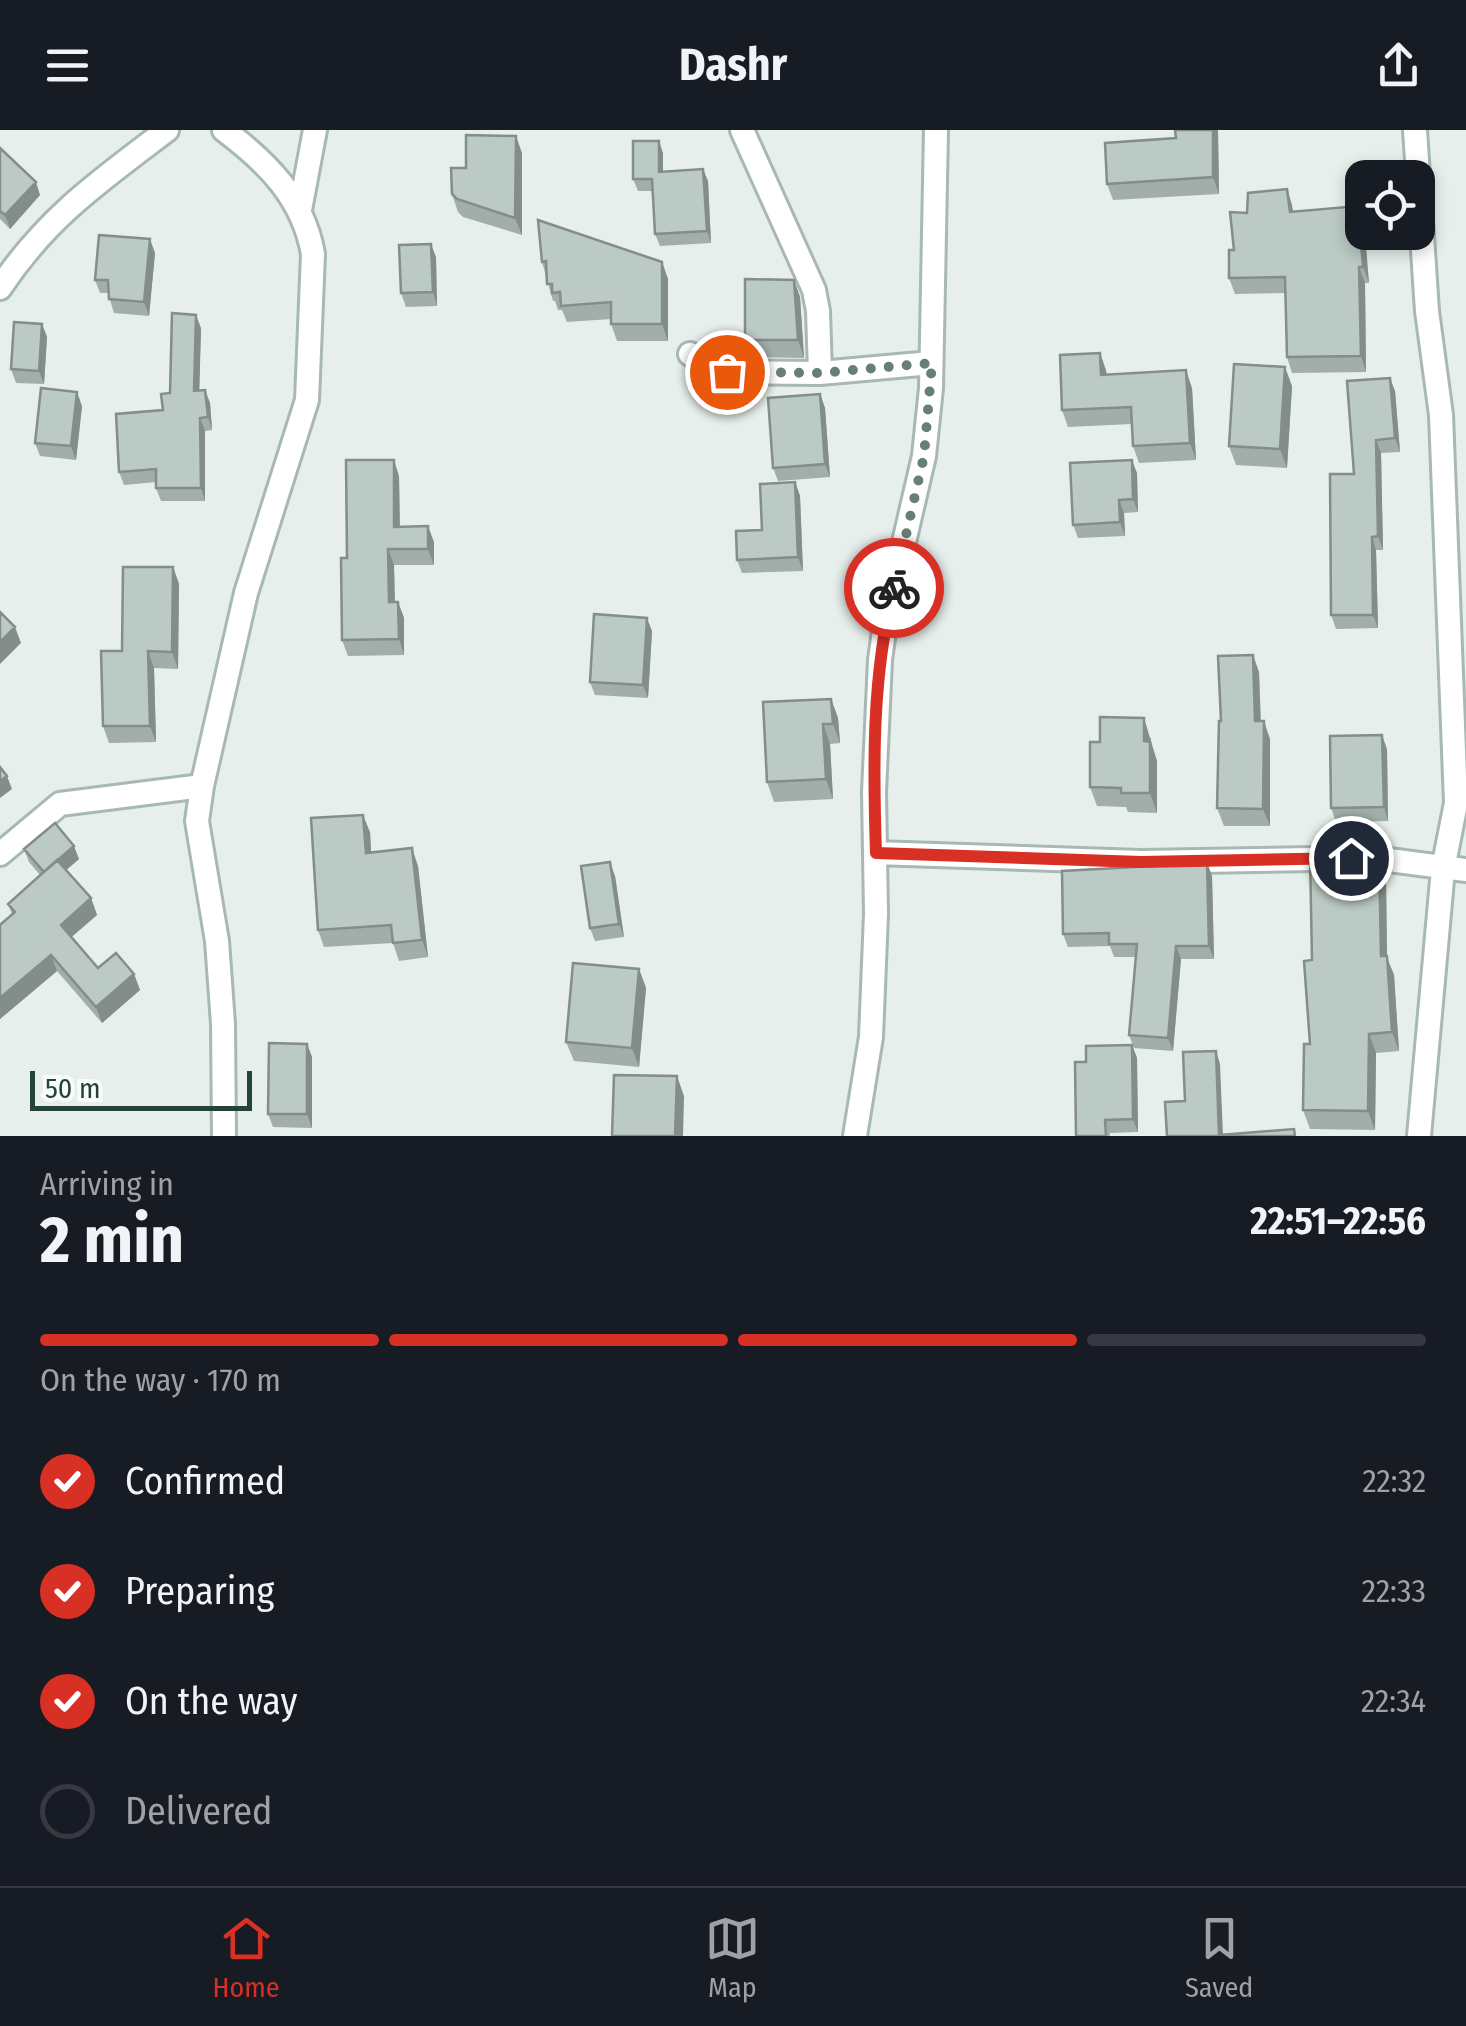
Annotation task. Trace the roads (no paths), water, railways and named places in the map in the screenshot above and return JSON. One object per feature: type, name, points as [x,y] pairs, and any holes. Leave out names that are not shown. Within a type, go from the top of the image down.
[{"type":"street","points":[[0,288],[54,218],[167,130]]},
{"type":"street","points":[[224,130],[264,162],[300,210],[313,254],[308,400],[250,580],[197,822],[217,942],[223,1024],[224,1136]]},
{"type":"street","points":[[300,210],[314,130]]},
{"type":"street","points":[[742,130],[814,290],[820,373]]},
{"type":"street","points":[[856,1136],[871,1037],[880,660],[924,456],[932,363],[936,130]]},
{"type":"street","points":[[1416,130],[1427,312],[1440,415],[1456,804],[1454,869],[1419,1136]]},
{"type":"street","points":[[690,354],[727,372],[820,373],[932,363]]},
{"type":"street","points":[[0,854],[60,804],[202,786]]},
{"type":"street","points":[[876,853],[1141,862],[1374,858],[1454,869]]}]
